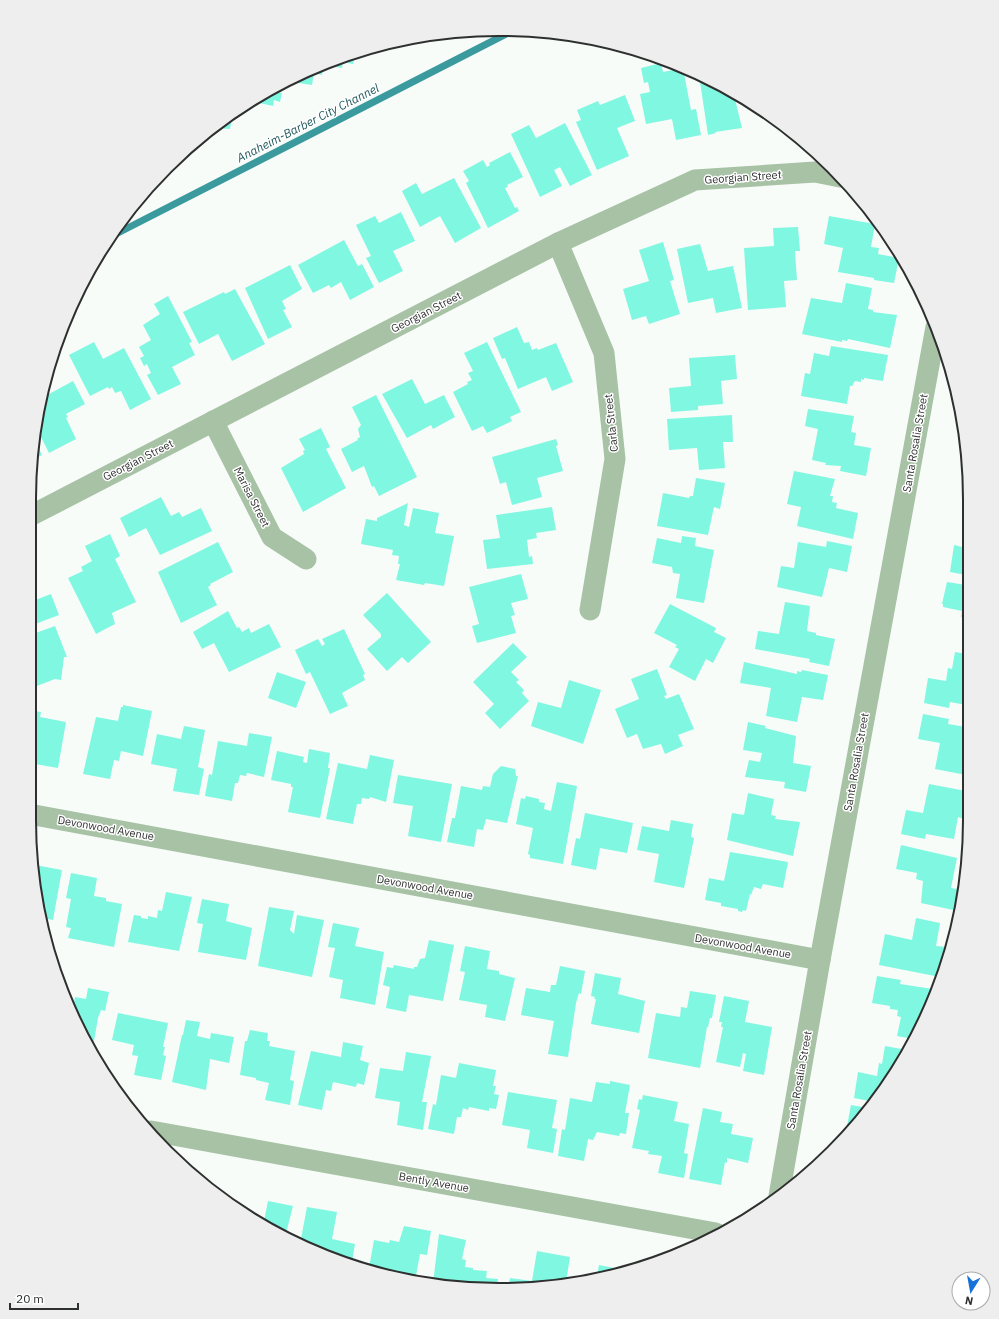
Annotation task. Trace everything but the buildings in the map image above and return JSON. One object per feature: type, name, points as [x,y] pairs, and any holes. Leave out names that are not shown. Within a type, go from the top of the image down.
[{"type":"street","name":"Georgian Street","points":[[36,513],[558,243],[695,180],[815,172],[830,175]]},
{"type":"street","name":"Carla Street","points":[[558,243],[604,353],[615,459],[590,610]]},
{"type":"street","name":"Santa Rosalia Street","points":[[780,1188],[820,960],[934,339]]},
{"type":"street","name":"Marisa Street","points":[[213,421],[272,537],[306,559]]},
{"type":"street","name":"Devonwood Avenue","points":[[36,815],[820,960]]},
{"type":"street","name":"Bently Avenue","points":[[159,1133],[711,1232]]},
{"type":"waterway","name":"Anaheim-Barber City Channel","points":[[122,231],[502,36]]}]
